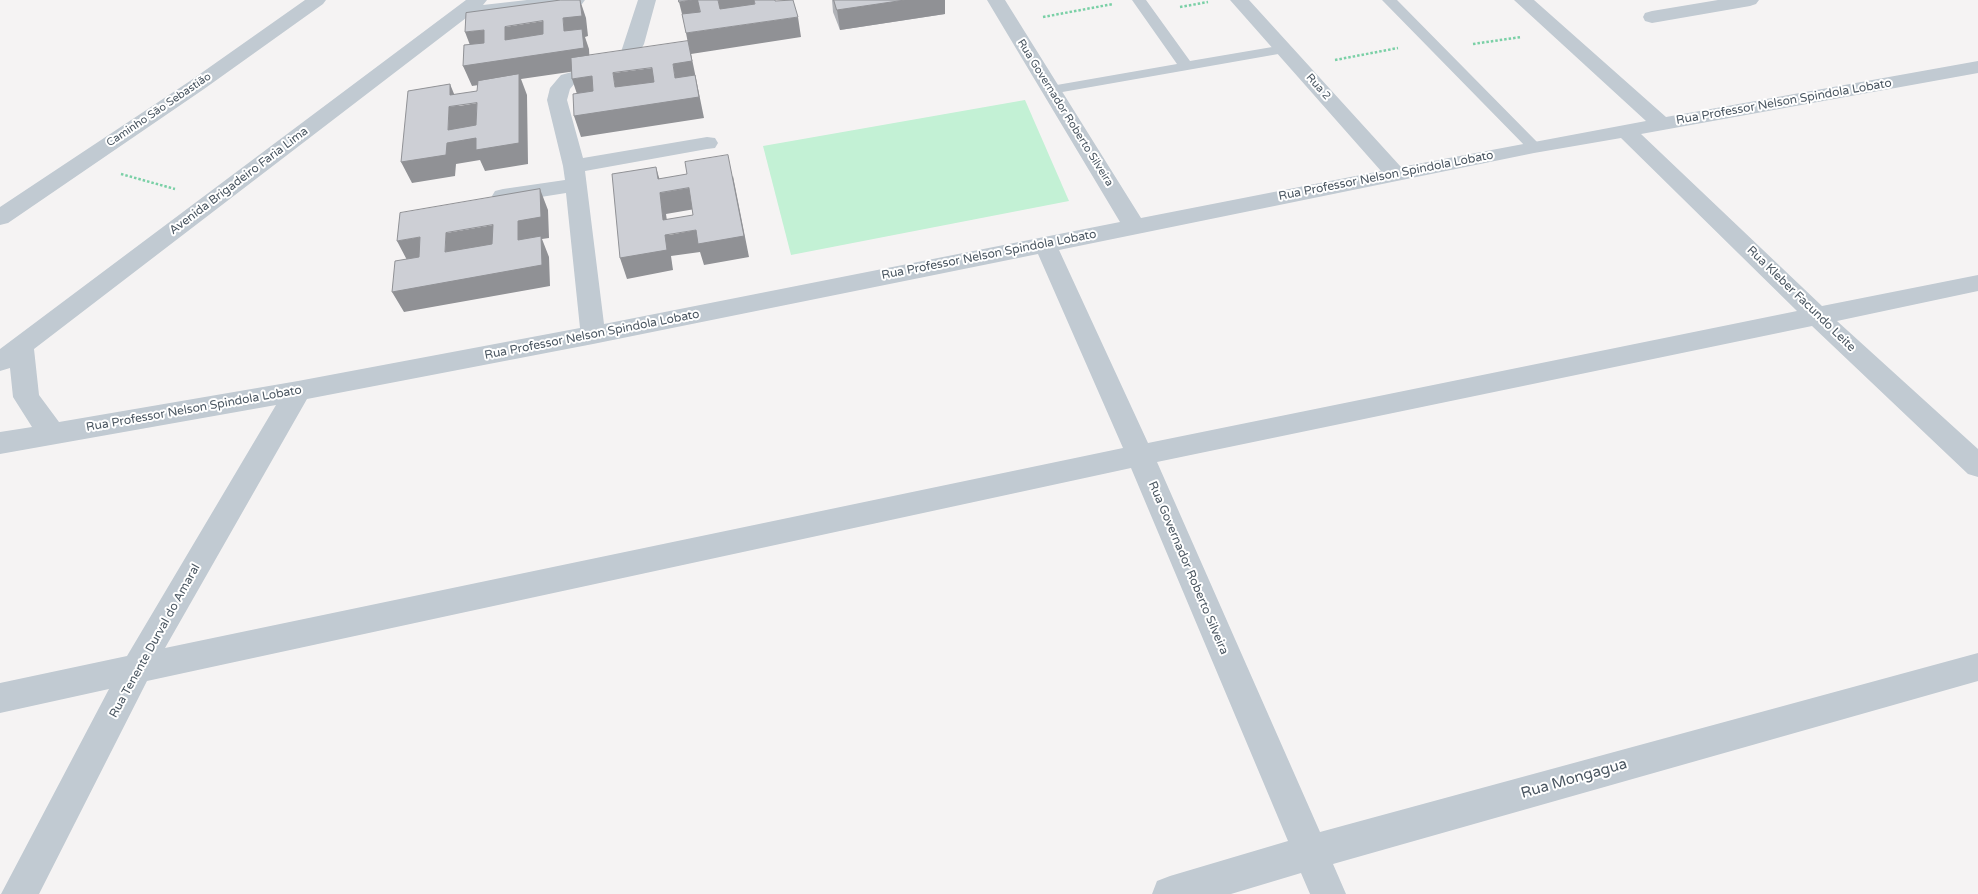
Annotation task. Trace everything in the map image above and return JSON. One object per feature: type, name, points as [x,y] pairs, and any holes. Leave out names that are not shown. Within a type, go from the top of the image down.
[{"type":"street","name":"Caminho São Sebastião","points":[[0,218],[317,0]]},
{"type":"street","points":[[470,6],[576,0]]},
{"type":"street","points":[[593,335],[575,176],[557,100],[560,88],[568,79],[611,67],[629,54],[634,44],[647,0]]},
{"type":"street","name":"Rua Governador Roberto Silveira","points":[[996,0],[1134,226]]},
{"type":"street","name":"Rua 2","points":[[1239,0],[1396,174]]},
{"type":"street","points":[[1523,0],[1662,124]]},
{"type":"street","points":[[1652,17],[1750,0]]},
{"type":"street","name":"Avenida Brigadeiro Faria Lima","points":[[0,362],[470,6]]},
{"type":"street","name":"Rua Professor Nelson Spindola Lobato","points":[[0,443],[298,391],[593,335],[1534,147],[1978,67]]},
{"type":"street","name":"Rua Kleber Facundo Leite","points":[[1626,131],[1816,315],[1978,466]]},
{"type":"street","points":[[483,200],[707,143]]},
{"type":"street","name":"Rua Governador Roberto Silveira","points":[[1045,244],[1140,456],[1328,894]]},
{"type":"street","points":[[0,698],[1140,456],[1978,283]]},
{"type":"street","points":[[21,346],[26,397],[52,434]]},
{"type":"street","name":"Rua Tenente Durval do Amaral","points":[[19,894],[136,670],[298,391]]},
{"type":"street","name":"Rua Mongagua","points":[[1170,894],[1309,853],[1978,667]]},
{"type":"lane","points":[[1139,0],[1186,66]]},
{"type":"lane","points":[[1389,0],[1534,147]]},
{"type":"lane","points":[[1051,90],[1284,49]]},
{"type":"path","points":[[1147,12],[1212,2]]},
{"type":"path","points":[[1010,22],[1116,4]]},
{"type":"path","points":[[82,162],[213,200]]},
{"type":"green space","points":[[1025,100],[1069,201],[791,255],[763,146]]},
{"type":"building","points":[[561,0],[580,0],[582,16],[563,18],[564,31],[582,29],[584,48],[463,66],[464,45],[484,43],[484,30],[465,32],[466,13]],"holes":[[[543,21],[543,34],[505,40],[505,27]]]},
{"type":"building","points":[[698,0],[718,0],[720,9],[755,4],[754,0],[793,0],[798,17],[686,33],[682,14],[700,12]]},
{"type":"building","points":[[834,0],[905,0],[837,10]]},
{"type":"building","points":[[688,41],[692,61],[673,64],[675,78],[695,75],[699,97],[574,116],[573,94],[593,91],[592,76],[572,79],[571,58]],"holes":[[[652,68],[654,82],[615,87],[613,73]]]},
{"type":"building","points":[[519,74],[519,143],[476,150],[476,138],[447,143],[446,155],[401,162],[408,91],[450,84],[450,95],[477,91],[478,81]],"holes":[[[477,103],[476,125],[448,130],[449,107]]]},
{"type":"building","points":[[728,155],[744,236],[698,244],[696,230],[665,235],[667,250],[620,258],[612,174],[656,167],[658,179],[687,174],[685,162]],"holes":[[[689,188],[693,215],[663,220],[660,193]]]},
{"type":"building","points":[[540,189],[541,217],[518,221],[518,240],[541,236],[542,265],[392,292],[395,261],[419,257],[420,237],[397,241],[400,213]],"holes":[[[493,225],[492,244],[445,252],[446,233]]]}]
